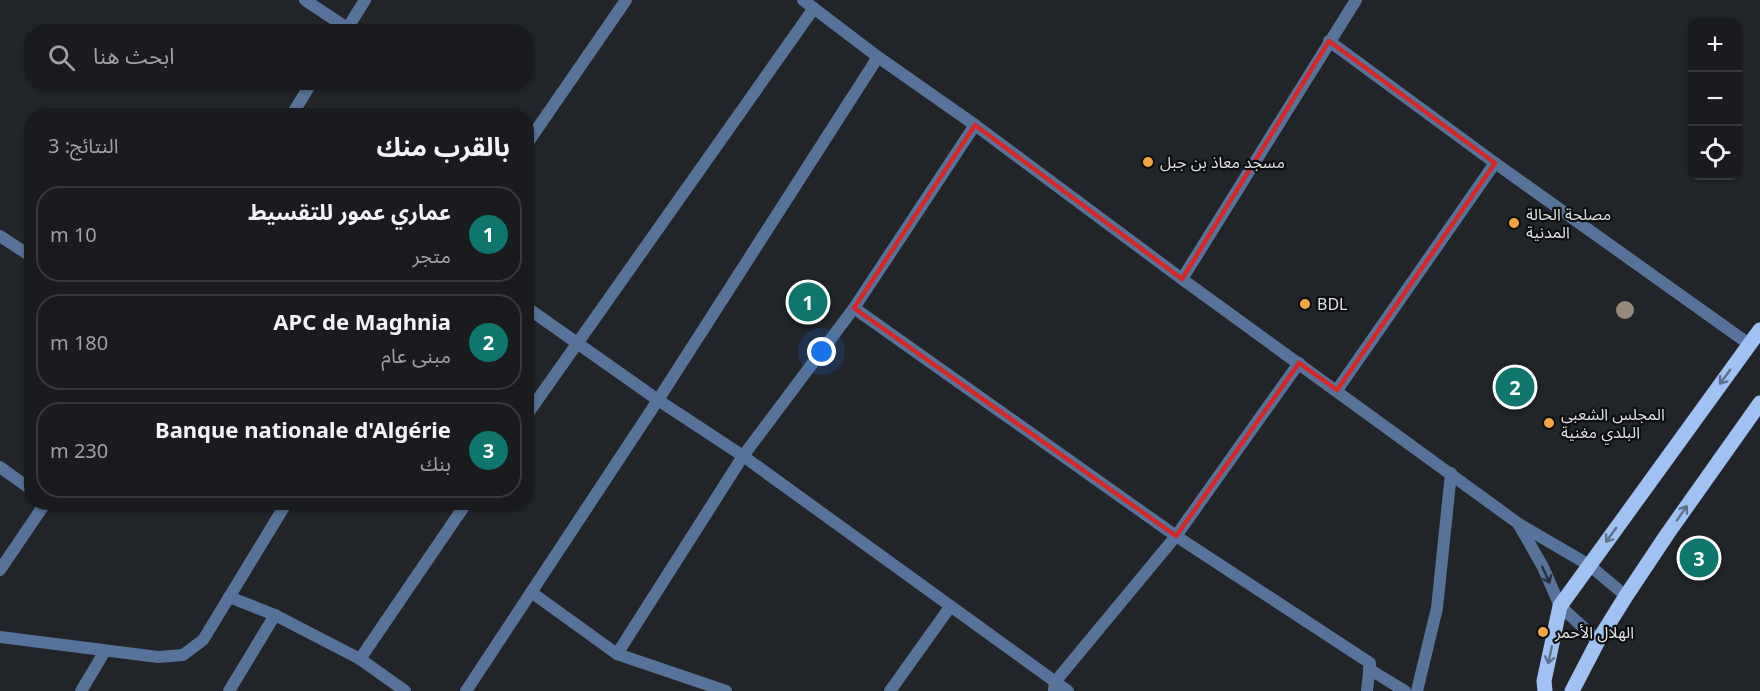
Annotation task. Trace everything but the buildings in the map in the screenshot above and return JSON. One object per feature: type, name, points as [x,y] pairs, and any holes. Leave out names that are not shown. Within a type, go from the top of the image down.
[{"type":"main road","points":[[1545,691],[1544,681],[1560,606],[1760,330]]},
{"type":"main road","points":[[1572,691],[1598,641],[1626,596],[1760,403]]},
{"type":"street","points":[[305,0],[338,24]]},
{"type":"street","points":[[350,24],[365,0]]},
{"type":"street","points":[[534,133],[626,0]]},
{"type":"street","points":[[1182,279],[1356,0]]},
{"type":"street","points":[[534,405],[809,4],[878,57],[975,125],[1519,524],[1589,565],[1626,596]]},
{"type":"street","points":[[1329,41],[1495,163],[1749,344]]},
{"type":"street","points":[[466,691],[658,400],[878,57]]},
{"type":"street","points":[[296,108],[307,90]]},
{"type":"street","points":[[617,654],[743,456],[854,308],[975,125]]},
{"type":"street","points":[[1337,390],[1495,163]]},
{"type":"street","points":[[0,236],[24,252]]},
{"type":"street","points":[[854,308],[1176,536],[1370,663],[1367,691]]},
{"type":"street","points":[[534,313],[658,400],[743,456],[950,607],[1055,687],[1068,691]]},
{"type":"street","points":[[1055,687],[1176,536],[1299,363]]},
{"type":"street","points":[[0,467],[24,484]]},
{"type":"street","points":[[1417,691],[1437,608],[1451,473]]},
{"type":"street","points":[[0,570],[41,510]]},
{"type":"street","points":[[0,637],[158,657],[183,655],[203,640],[282,510]]},
{"type":"street","points":[[360,659],[462,510]]},
{"type":"street","points":[[1519,524],[1543,567],[1560,606],[1598,641]]},
{"type":"street","points":[[531,592],[617,654],[726,691]]},
{"type":"street","points":[[229,597],[275,615],[360,659],[405,691]]},
{"type":"street","points":[[890,691],[950,607]]},
{"type":"street","points":[[229,691],[275,615]]},
{"type":"street","points":[[81,691],[105,651]]},
{"type":"street","points":[[1369,669],[1405,691]]},
{"type":"highlighted area","points":[[1329,41],[1495,163],[1337,390],[1299,363],[1176,536],[854,308],[975,125],[1182,279]]},
{"type":"place","name":"مسجد معاذ بن جبل","points":[[1148,162]]},
{"type":"place","name":"مصلحة الحالة المدنية","points":[[1514,223]]},
{"type":"place","name":"عماري عمور للتقسيط","points":[[808,302]]},
{"type":"place","name":"BDL","points":[[1305,304]]},
{"type":"place","name":"APC de Maghnia","points":[[1515,387]]},
{"type":"place","name":"المجلس الشعبي البلدي مغنية","points":[[1549,423]]},
{"type":"place","name":"Banque nationale d'Algérie","points":[[1699,558]]},
{"type":"place","name":"الهلال الأحمر","points":[[1543,632]]}]
